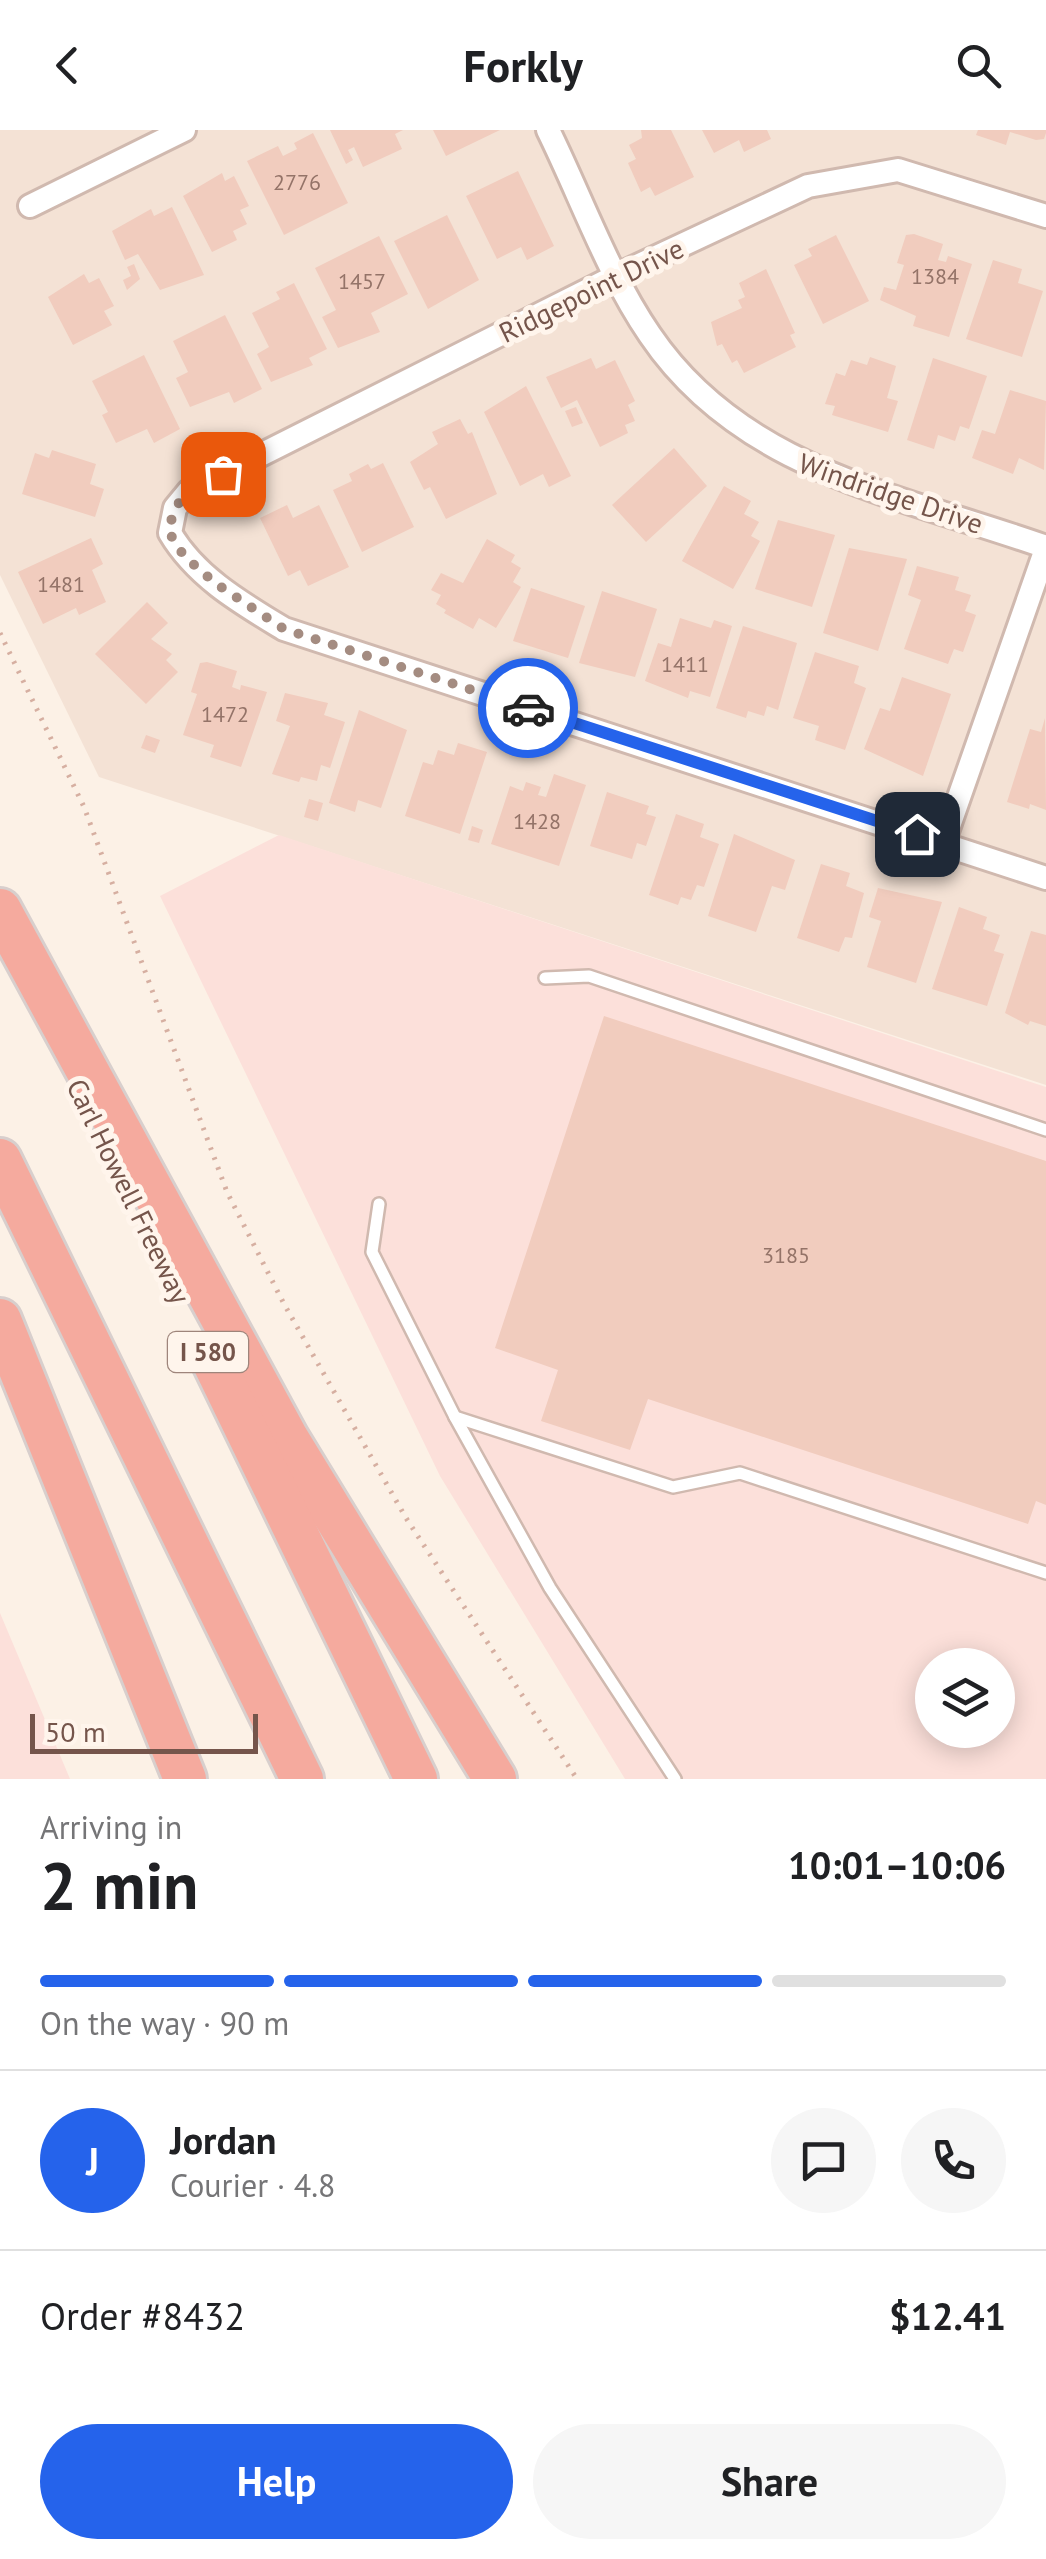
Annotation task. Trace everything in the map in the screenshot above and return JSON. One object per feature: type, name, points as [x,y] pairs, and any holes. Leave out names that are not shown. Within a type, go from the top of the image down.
[{"type":"highway","points":[[0,910],[286,1438],[495,1779]]},
{"type":"highway","name":"Carl Howell Freeway","points":[[0,926],[416,1779]]},
{"type":"highway","points":[[0,1160],[302,1779]]},
{"type":"highway","points":[[0,1320],[185,1779]]},
{"type":"street","points":[[30,206],[184,130]]},
{"type":"street","name":"Windridge Drive","points":[[548,130],[650,335],[692,386],[758,440],[802,464],[874,492],[1046,548]]},
{"type":"street","name":"Ridgepoint Drive","points":[[943,843],[284,629],[184,556],[170,534],[170,523],[175,508],[189,491],[764,205],[846,177],[898,170],[1046,216]]},
{"type":"street","points":[[1046,548],[943,843],[1046,878]]},
{"type":"lane","points":[[546,978],[588,976],[1046,1130]]},
{"type":"lane","points":[[378,1204],[372,1252],[455,1417],[550,1588],[676,1779]]},
{"type":"lane","points":[[455,1417],[673,1487],[740,1473],[1046,1573]]},
{"type":"path","points":[[0,633],[84,807],[227,1192],[284,1304],[406,1518],[577,1779]]},
{"type":"shaded area","points":[[0,130],[1046,130],[1046,1085],[99,777],[0,575]]},
{"type":"shaded area","points":[[279,835],[1046,1087],[1046,1779],[625,1779],[440,1476],[160,896]]},
{"type":"shaded area","points":[[0,1613],[70,1779],[0,1779]]},
{"type":"building","points":[[330,130],[403,130],[395,134],[402,149],[363,167],[354,147],[348,150],[353,160],[346,164]]},
{"type":"building","points":[[433,130],[500,130],[446,156]]},
{"type":"building","points":[[641,130],[671,130],[694,177],[655,196],[650,187],[641,192],[628,163],[636,159],[629,145],[642,138]]},
{"type":"building","points":[[702,130],[767,130],[771,139],[744,152],[739,140],[714,153]]},
{"type":"building","points":[[978,130],[1046,133],[1044,139],[1036,140],[1010,132],[1006,145],[976,135]]},
{"type":"building","points":[[313,133],[348,203],[284,235],[247,161],[278,146],[283,156],[297,149],[294,143]]},
{"type":"building","points":[[518,171],[554,246],[527,260],[521,247],[497,259],[466,196]]},
{"type":"building","points":[[222,173],[225,181],[234,176],[249,206],[240,210],[247,224],[233,231],[237,240],[212,252],[183,196]]},
{"type":"building","points":[[172,207],[204,275],[160,290],[138,254],[125,260],[112,231],[151,209],[154,216]]},
{"type":"building","points":[[447,215],[479,280],[428,309],[394,241]]},
{"type":"building","points":[[836,235],[869,301],[823,324],[794,265],[812,256],[808,249]]},
{"type":"building","points":[[906,235],[943,244],[938,260],[946,262],[948,256],[972,264],[949,337],[913,326],[916,316],[880,300],[884,287],[896,290],[904,265],[897,263]]},
{"type":"building","points":[[379,236],[408,294],[371,313],[380,332],[338,348],[322,317],[336,310],[315,268]]},
{"type":"building","points":[[993,260],[1022,269],[1018,283],[1043,291],[1022,357],[966,339]]},
{"type":"building","points":[[134,264],[140,279],[127,290],[123,280],[131,276],[127,267]]},
{"type":"building","points":[[766,269],[795,333],[790,335],[796,347],[744,373],[737,360],[732,363],[722,344],[717,346],[711,322],[742,308],[738,300],[745,297],[739,283]]},
{"type":"building","points":[[84,274],[89,283],[99,278],[114,306],[104,311],[112,325],[73,345],[48,297]]},
{"type":"building","points":[[294,283],[327,349],[309,358],[313,365],[271,382],[257,354],[269,347],[252,313],[280,299],[276,292]]},
{"type":"building","points":[[225,315],[262,389],[234,403],[229,392],[190,407],[176,378],[188,372],[173,341]]},
{"type":"building","points":[[144,355],[180,429],[154,443],[147,429],[116,443],[102,415],[108,412],[92,381]]},
{"type":"building","points":[[870,357],[896,366],[887,398],[898,401],[888,432],[832,415],[835,406],[825,404],[836,373],[845,376],[851,360],[867,365]]},
{"type":"building","points":[[591,358],[596,369],[615,360],[635,401],[628,405],[635,421],[625,425],[628,433],[600,447],[577,400],[561,408],[546,377]]},
{"type":"building","points":[[933,358],[987,376],[969,429],[960,426],[955,441],[938,435],[934,449],[907,440]]},
{"type":"building","points":[[526,386],[571,476],[549,487],[543,474],[520,486],[484,412]]},
{"type":"building","points":[[1010,390],[1046,401],[1044,470],[1019,458],[1013,474],[972,458],[982,430],[995,434]]},
{"type":"building","points":[[576,407],[583,423],[572,427],[565,411]]},
{"type":"building","points":[[460,419],[468,434],[472,432],[497,494],[446,519],[430,487],[424,490],[410,462],[438,444],[432,432]]},
{"type":"building","points":[[674,448],[707,486],[646,542],[612,505]]},
{"type":"building","points":[[52,450],[96,464],[90,484],[104,489],[95,517],[22,494],[35,453],[49,458]]},
{"type":"building","points":[[383,463],[414,527],[362,552],[333,490],[352,481],[349,474],[368,464],[371,469]]},
{"type":"building","points":[[724,486],[751,501],[744,514],[759,522],[751,536],[760,541],[733,589],[682,561]]},
{"type":"building","points":[[287,505],[293,518],[319,505],[349,567],[308,586],[300,570],[288,576],[260,518]]},
{"type":"building","points":[[778,520],[835,535],[812,607],[755,589]]},
{"type":"building","points":[[91,538],[103,564],[92,570],[106,602],[79,615],[76,608],[43,624],[18,572]]},
{"type":"building","points":[[487,539],[515,555],[511,562],[521,568],[513,582],[521,587],[496,628],[479,618],[473,629],[444,613],[446,610],[436,604],[441,595],[431,590],[441,573],[463,583]]},
{"type":"building","points":[[849,548],[907,559],[878,651],[823,633]]},
{"type":"building","points":[[917,566],[959,577],[955,590],[971,595],[965,611],[976,615],[963,652],[954,649],[948,664],[904,649],[921,600],[908,595]]},
{"type":"building","points":[[531,588],[585,606],[568,658],[513,641]]},
{"type":"building","points":[[602,591],[657,609],[635,677],[579,663]]},
{"type":"building","points":[[147,602],[168,623],[151,639],[172,654],[166,660],[178,672],[146,704],[95,654]]},
{"type":"building","points":[[680,618],[711,628],[714,620],[732,626],[710,697],[690,691],[688,698],[645,681],[658,643],[671,647]]},
{"type":"building","points":[[743,626],[797,643],[778,710],[767,706],[764,716],[748,711],[746,718],[716,708]]},
{"type":"building","points":[[815,652],[859,666],[854,683],[866,688],[845,750],[815,740],[819,726],[793,718]]},
{"type":"building","points":[[200,663],[237,671],[232,687],[240,690],[241,685],[267,692],[241,767],[210,757],[214,745],[183,735],[197,694],[191,692]]},
{"type":"building","points":[[902,677],[951,694],[923,776],[864,749],[880,708],[890,711]]},
{"type":"building","points":[[285,693],[328,703],[324,715],[345,722],[330,768],[321,765],[317,781],[301,777],[299,782],[272,774],[290,726],[276,721]]},
{"type":"building","points":[[359,710],[407,730],[381,808],[358,800],[355,812],[329,803]]},
{"type":"building","points":[[1045,718],[1046,810],[1030,804],[1029,809],[1007,802],[1030,729],[1041,732]]},
{"type":"building","points":[[146,735],[160,740],[155,753],[141,748]]},
{"type":"building","points":[[458,743],[487,752],[460,834],[405,816],[423,762],[433,765],[438,750],[454,755]]},
{"type":"building","points":[[554,774],[586,785],[559,866],[491,844],[510,786],[523,791],[526,782],[541,787],[538,795],[546,797]]},
{"type":"building","points":[[607,792],[649,806],[646,814],[656,817],[646,846],[637,843],[632,859],[590,846]]},
{"type":"building","points":[[309,799],[323,803],[318,821],[304,817]]},
{"type":"building","points":[[676,814],[704,824],[700,837],[719,844],[704,887],[697,885],[691,900],[681,897],[678,905],[649,895]]},
{"type":"building","points":[[472,826],[483,830],[479,843],[468,840]]},
{"type":"building","points":[[734,834],[795,860],[785,890],[772,886],[756,932],[708,916]]},
{"type":"building","points":[[821,864],[850,873],[846,886],[864,893],[852,938],[845,937],[839,952],[797,938]]},
{"type":"building","points":[[878,888],[942,902],[916,983],[867,967],[881,921],[869,917]]},
{"type":"building","points":[[959,907],[987,917],[983,929],[1000,935],[994,951],[1004,954],[987,1006],[932,989]]},
{"type":"building","points":[[1031,931],[1046,935],[1046,1026],[1030,1021],[1028,1025],[1005,1013]]},
{"type":"building","points":[[604,1016],[1046,1161],[1046,1505],[1036,1501],[1028,1524],[648,1399],[630,1450],[541,1421],[558,1370],[495,1348]]},
{"type":"way so far","points":[[223,474],[181,498],[170,523],[170,534],[184,556],[215,583],[284,629],[528,708]]},
{"type":"route","points":[[528,708],[917,834]]}]
